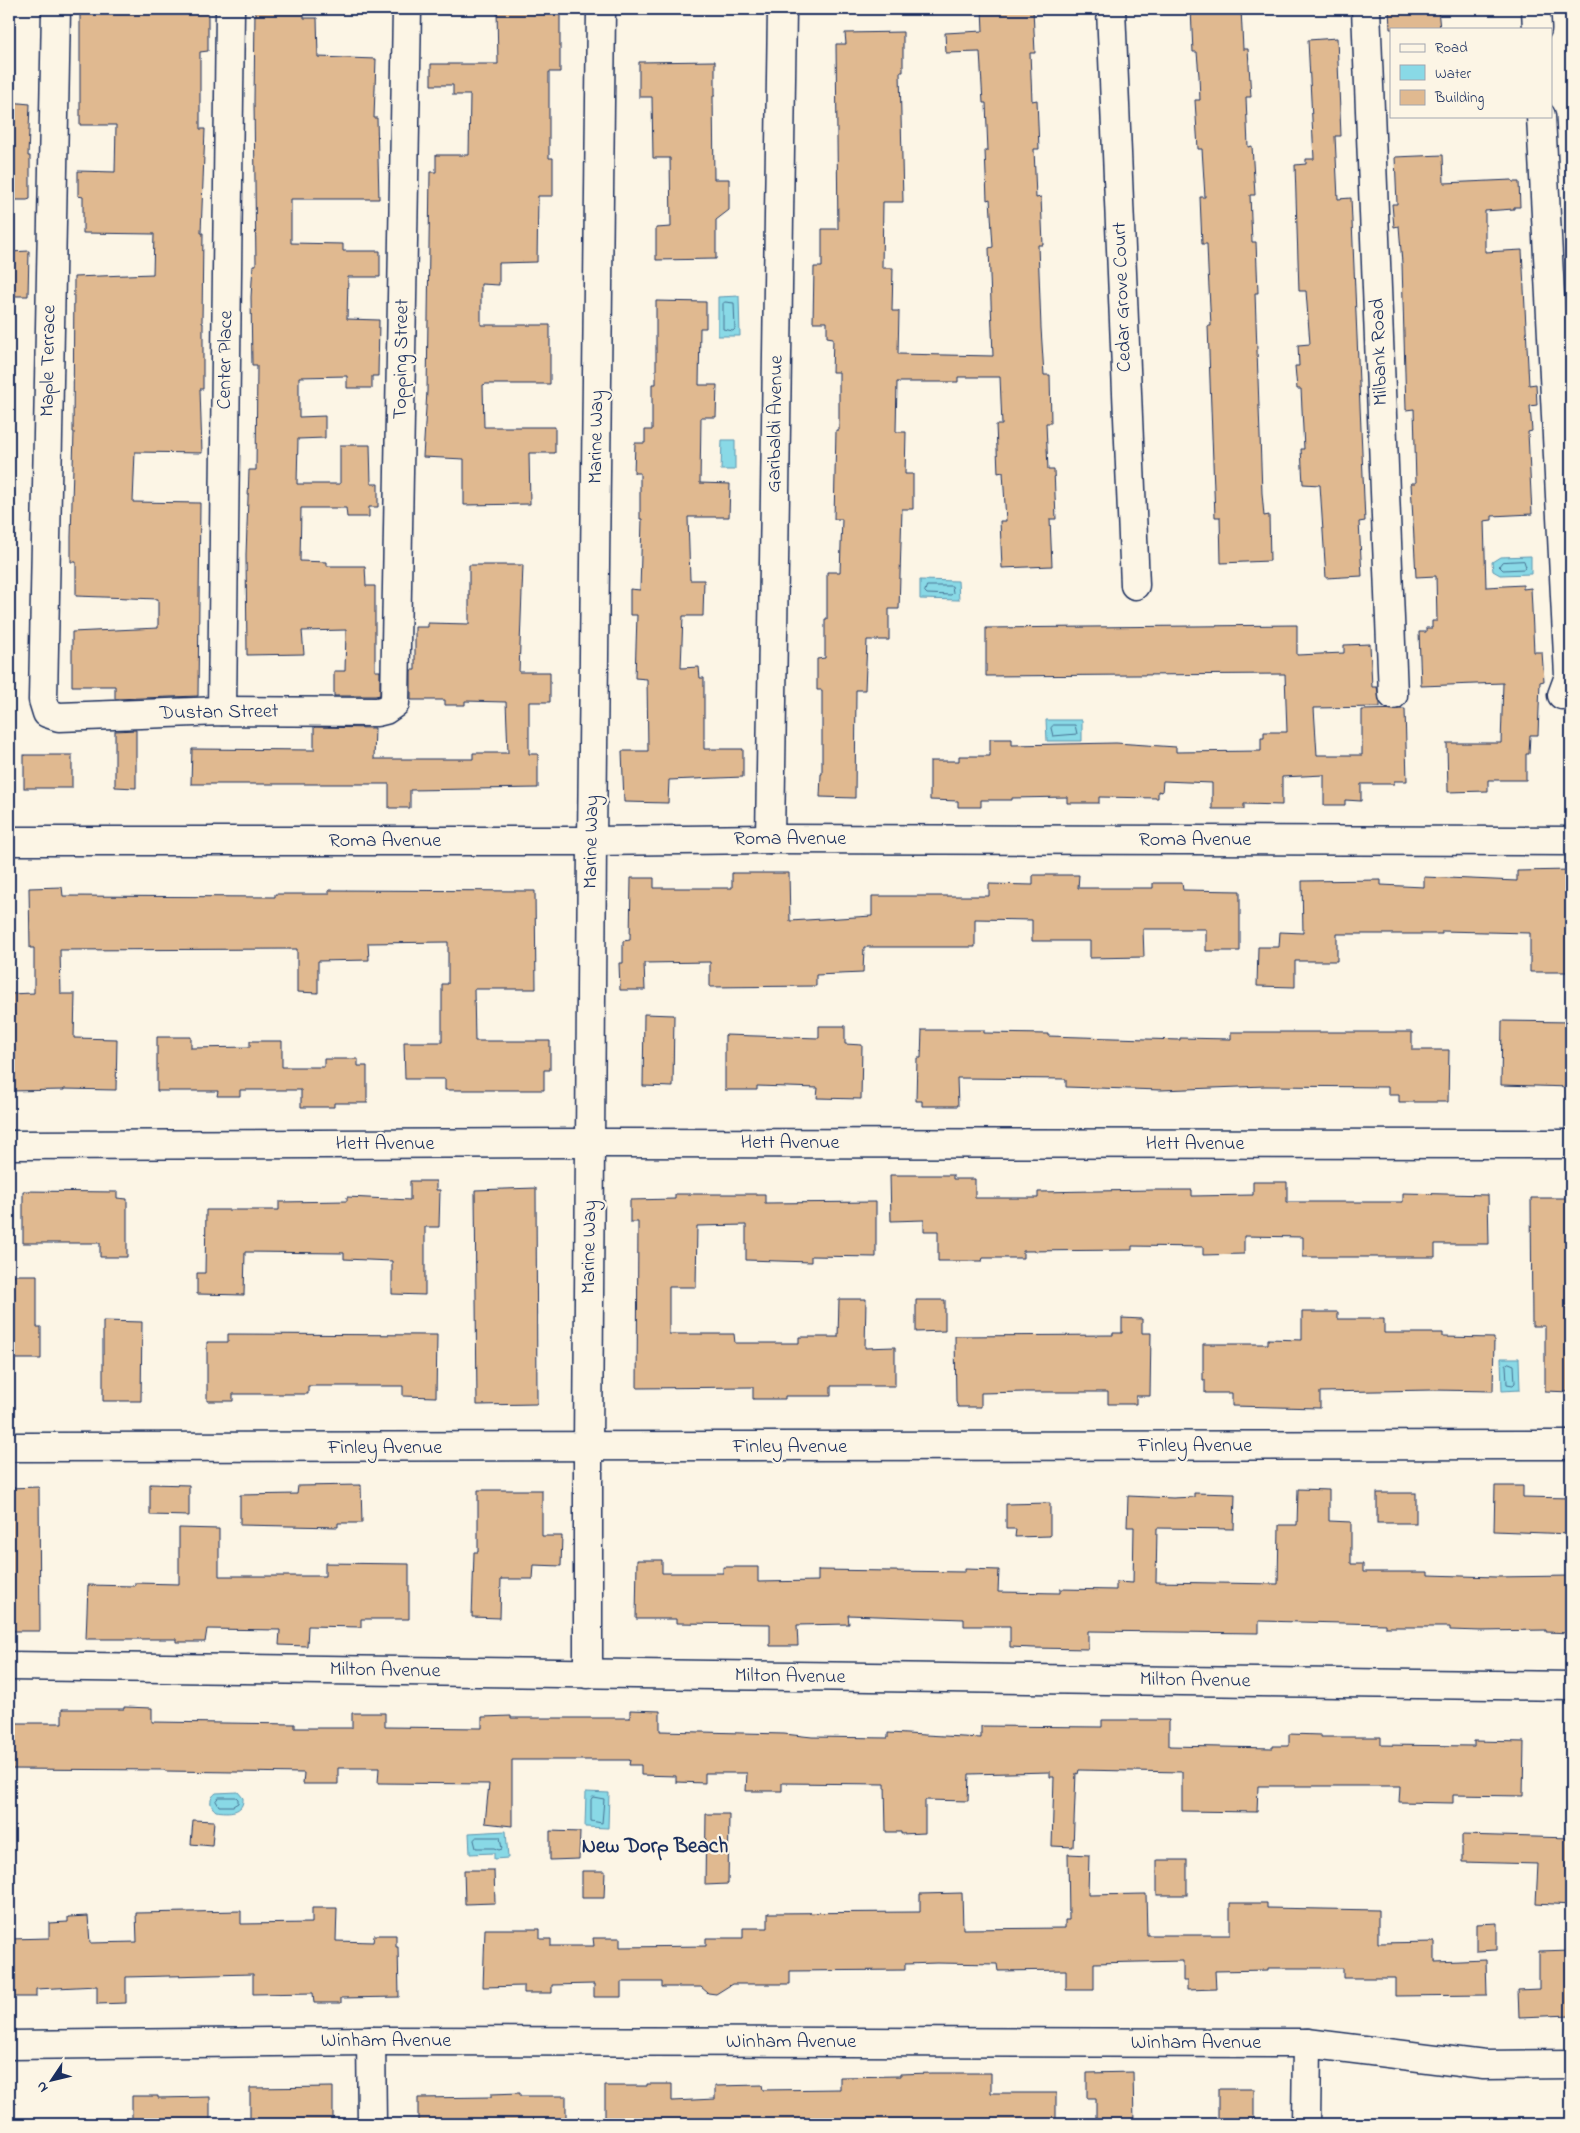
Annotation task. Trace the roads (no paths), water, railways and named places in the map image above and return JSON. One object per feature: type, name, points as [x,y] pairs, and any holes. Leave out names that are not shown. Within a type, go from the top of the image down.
[{"type":"street","name":"Maple Terrace","points":[[47,713],[43,700],[56,9]]},
{"type":"street","name":"Center Place","points":[[222,711],[230,9]]},
{"type":"street","name":"Topping Street","points":[[390,707],[396,697],[407,9]]},
{"type":"street","name":"Marine Way","points":[[588,1674],[592,841],[601,9]]},
{"type":"street","name":"Garibaldi Avenue","points":[[770,839],[782,9]]},
{"type":"street","name":"Cedar Grove Court","points":[[1111,9],[1135,584]]},
{"type":"street","name":"Milbank Road","points":[[1366,9],[1393,695]]},
{"type":"street","points":[[1536,9],[1537,28]]},
{"type":"street","points":[[1541,118],[1569,676],[1562,695]]},
{"type":"street","name":"Dustan Street","points":[[47,713],[59,717],[222,711],[377,712],[390,707]]},
{"type":"street","name":"Roma Avenue","points":[[9,841],[592,841],[770,839],[1571,841]]},
{"type":"street","name":"Hett Avenue","points":[[9,1145],[591,1143],[1571,1144]]},
{"type":"street","name":"Finley Avenue","points":[[9,1447],[588,1448],[1571,1445]]},
{"type":"street","name":"Milton Avenue","points":[[9,1666],[1571,1686]]},
{"type":"street","points":[[371,2041],[372,2124]]},
{"type":"street","name":"Winham Avenue","points":[[9,2045],[371,2041],[1307,2043],[1484,2065],[1571,2064]]},
{"type":"street","points":[[1306,2124],[1307,2043]]},
{"type":"water","points":[[739,296],[740,336],[718,336],[718,297]]},
{"type":"water","points":[[722,440],[735,440],[735,470],[721,470]]},
{"type":"water","points":[[1531,556],[1531,574],[1500,575],[1493,571],[1492,562],[1500,557]]},
{"type":"water","points":[[920,580],[958,581],[959,600],[920,599]]},
{"type":"water","points":[[1046,720],[1082,720],[1082,741],[1047,741]]},
{"type":"water","points":[[1501,1358],[1519,1358],[1520,1390],[1502,1391]]},
{"type":"water","points":[[238,1792],[243,1798],[243,1803],[235,1811],[216,1811],[212,1807],[211,1802],[212,1797],[216,1793]]},
{"type":"water","points":[[586,1792],[609,1793],[608,1828],[585,1827]]},
{"type":"water","points":[[506,1831],[508,1858],[494,1859],[494,1853],[470,1854],[469,1833]]},
{"type":"district","name":"New Dorp Beach","points":[[655,1847]]}]
